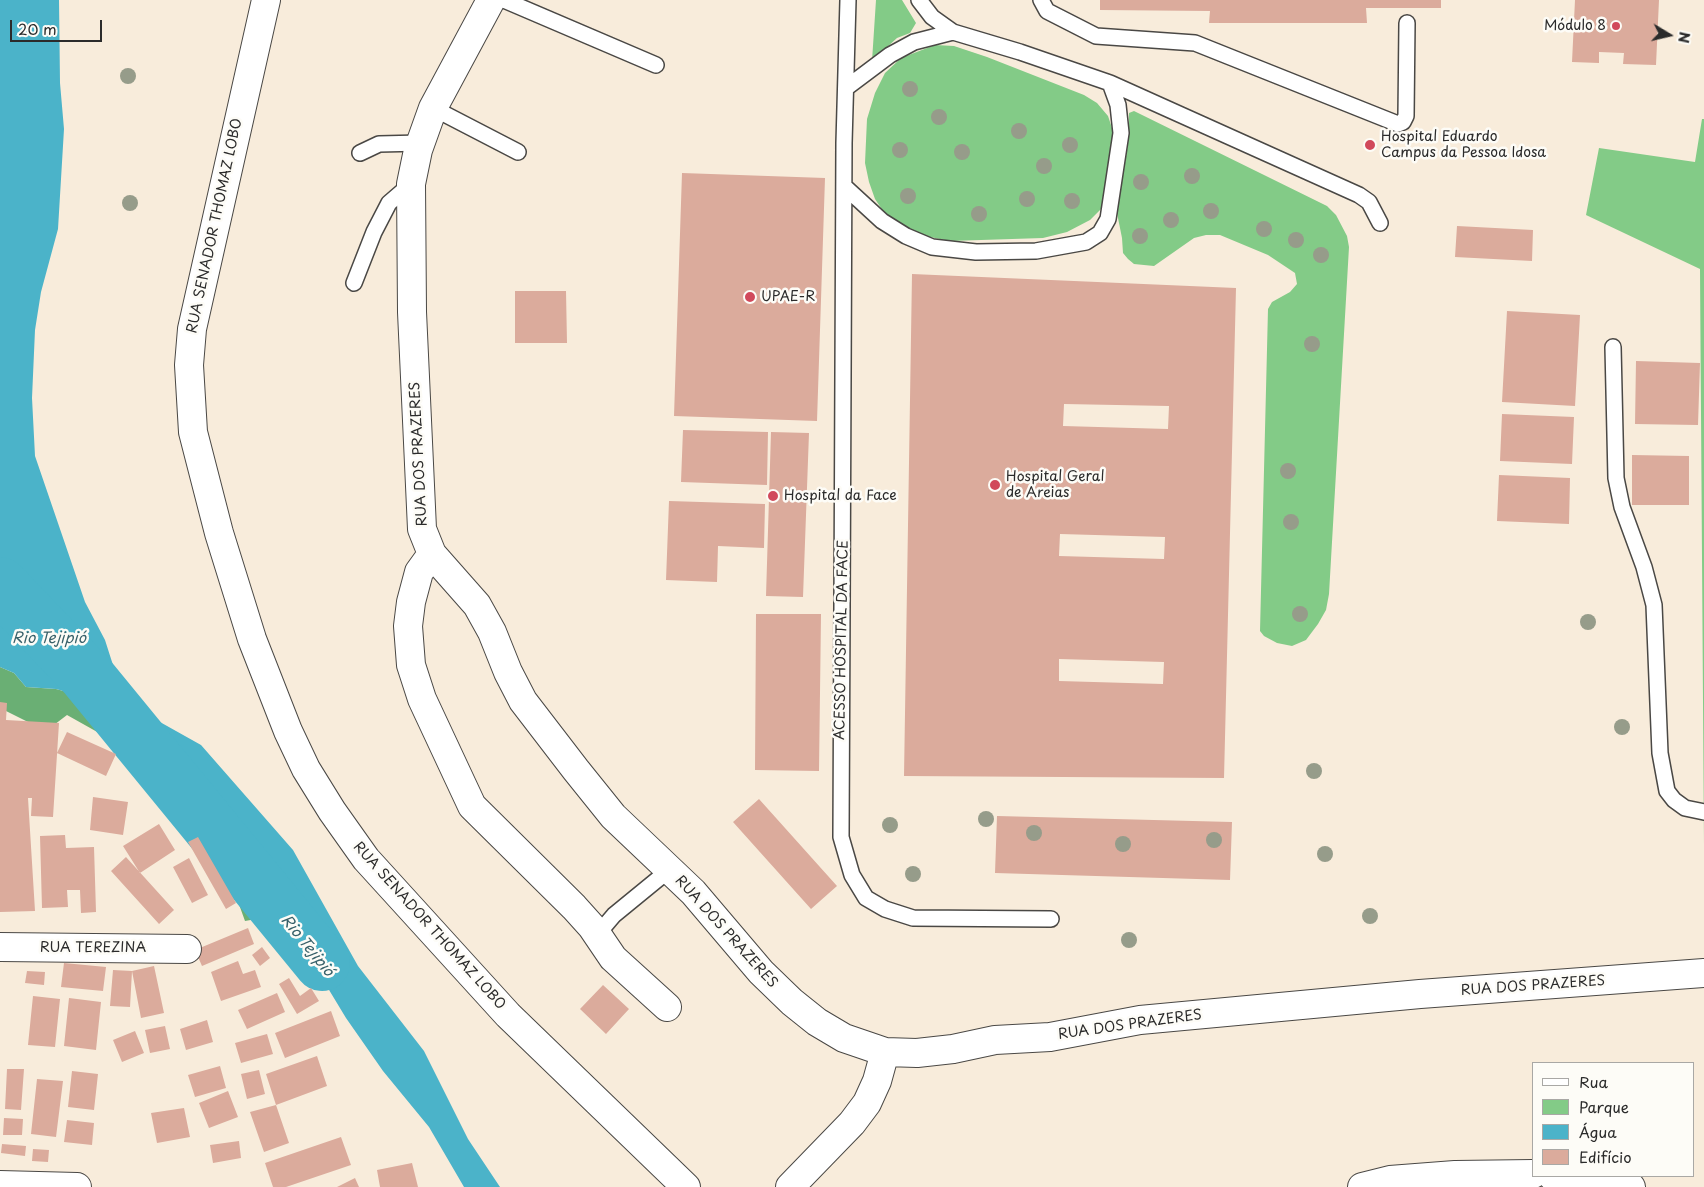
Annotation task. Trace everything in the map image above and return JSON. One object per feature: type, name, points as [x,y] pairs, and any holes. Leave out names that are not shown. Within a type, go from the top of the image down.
[{"type":"street","name":"RUA SENADOR THOMAZ LOBO","points":[[266,0],[192,328],[190,365],[193,432],[219,533],[252,640],[288,731],[306,768],[332,811],[366,860],[508,1015],[686,1187]]},
{"type":"street","name":"RUA DOS PRAZERES","points":[[491,0],[433,108],[421,143],[411,184],[412,312],[422,529],[432,554],[477,605],[492,632],[522,702],[613,816],[693,892],[761,972],[792,1002],[817,1022],[844,1038],[885,1052],[917,1053],[995,1040],[1050,1036],[1140,1020],[1274,1006],[1704,973]]},
{"type":"street","points":[[432,554],[419,572],[411,602],[408,626],[411,665],[422,699],[472,806],[574,907],[597,934],[613,958],[666,1007]]},
{"type":"street","name":"RUA TEREZINA","points":[[0,948],[187,949]]},
{"type":"street","points":[[790,1187],[852,1122],[867,1103],[877,1081],[885,1052]]},
{"type":"street","points":[[1362,1187],[1390,1180],[1455,1175],[1532,1174]]},
{"type":"street","points":[[1565,1177],[1604,1180],[1631,1187]]},
{"type":"street","points":[[0,1185],[77,1187]]},
{"type":"lane","points":[[504,0],[656,65]]},
{"type":"lane","name":"ACESSO HOSPITAL DA FACE","points":[[848,0],[844,143],[840,768],[842,837],[852,875],[866,898],[885,910],[913,918],[1051,919]]},
{"type":"lane","points":[[919,0],[932,17],[953,32],[1020,52],[1110,83],[1359,195],[1369,202],[1380,223]]},
{"type":"lane","points":[[1041,0],[1047,12],[1096,36],[1194,43],[1398,124],[1406,116],[1407,23]]},
{"type":"lane","points":[[846,88],[890,55],[914,42],[953,32]]},
{"type":"lane","points":[[845,187],[882,221],[906,236],[932,247],[976,252],[1036,251],[1086,242],[1100,233],[1108,219],[1121,133],[1118,105],[1110,83]]},
{"type":"lane","points":[[433,108],[518,152]]},
{"type":"lane","points":[[360,153],[379,144],[421,143]]},
{"type":"lane","points":[[354,284],[374,232],[389,203],[411,184]]},
{"type":"lane","points":[[1613,347],[1616,478],[1622,507],[1644,567],[1654,605],[1660,753],[1667,791],[1674,800],[1685,808],[1704,812]]},
{"type":"lane","points":[[597,934],[614,915],[669,870]]},
{"type":"green space","points":[[876,0],[902,0],[916,23],[910,33],[897,38],[872,61]]},
{"type":"green space","points":[[935,45],[954,46],[987,57],[1084,95],[1097,103],[1108,116],[1113,131],[1113,151],[1102,208],[1090,220],[1067,232],[1043,238],[950,241],[920,235],[905,228],[885,214],[875,199],[865,163],[867,119],[875,93],[885,73],[901,58]]},
{"type":"green space","points":[[1134,111],[1327,206],[1336,215],[1347,236],[1349,247],[1329,594],[1326,610],[1318,624],[1306,640],[1292,646],[1277,643],[1264,636],[1260,631],[1268,309],[1272,302],[1290,292],[1297,284],[1295,273],[1268,255],[1220,235],[1206,235],[1194,238],[1154,266],[1134,264],[1128,259],[1123,253],[1117,213],[1128,144],[1129,113]]},
{"type":"green space","points":[[1702,119],[1704,119],[1704,845],[1700,269],[1586,215],[1599,148],[1695,162]]},
{"type":"green space","points":[[0,667],[14,673],[26,687],[56,689],[86,697],[155,733],[275,870],[273,916],[245,921],[223,860],[184,808],[169,779],[124,747],[67,715],[46,731],[0,708]]},
{"type":"water","name":"Rio Tejipió","points":[[0,0],[59,0],[60,83],[64,129],[58,229],[41,292],[35,330],[32,398],[35,456],[85,602],[105,640],[120,687],[130,703],[201,745],[293,850],[358,966],[424,1051],[468,1139],[500,1187],[464,1187],[429,1127],[383,1071],[346,1018],[320,975],[301,957],[273,916],[275,870],[155,733],[86,697],[56,689],[26,687],[14,673],[0,667]]},
{"type":"building","points":[[1100,0],[1441,0],[1441,8],[1366,8],[1367,23],[1209,23],[1210,11],[1100,10]]},
{"type":"building","name":"Módulo 8","points":[[1575,0],[1659,0],[1656,65],[1623,64],[1624,53],[1599,52],[1599,63],[1572,62]]},
{"type":"building","name":"UPAE-R","points":[[682,173],[825,178],[817,421],[674,416]]},
{"type":"building","points":[[1457,226],[1533,230],[1532,261],[1455,257]]},
{"type":"building","name":"Hospital Geral de Areias","points":[[912,274],[1236,288],[1224,778],[904,776]],"holes":[[[1064,404],[1169,406],[1168,429],[1063,426]],[[1060,534],[1165,537],[1164,559],[1059,556]],[[1059,659],[1164,662],[1163,684],[1059,681]]]},
{"type":"building","points":[[515,291],[566,291],[567,343],[515,343]]},
{"type":"building","points":[[1507,311],[1580,315],[1575,406],[1502,402]]},
{"type":"building","points":[[1636,361],[1700,363],[1698,425],[1635,424]]},
{"type":"building","points":[[1502,414],[1574,417],[1572,464],[1500,461]]},
{"type":"building","points":[[683,430],[768,432],[767,485],[681,482]]},
{"type":"building","points":[[771,432],[809,433],[803,597],[766,596]]},
{"type":"building","points":[[1632,455],[1689,456],[1689,505],[1632,505]]},
{"type":"building","points":[[1499,475],[1570,478],[1569,524],[1497,521]]},
{"type":"building","points":[[669,501],[765,504],[764,548],[718,546],[717,582],[666,580]]},
{"type":"building","points":[[756,614],[821,614],[819,771],[755,770]]},
{"type":"building","points":[[0,702],[7,703],[6,720],[59,723],[53,817],[31,816],[32,798],[28,798],[35,911],[0,912]]},
{"type":"building","points":[[67,732],[116,754],[106,776],[57,753]]},
{"type":"building","points":[[93,797],[128,802],[123,835],[90,830]]},
{"type":"building","points":[[759,799],[837,886],[811,909],[733,822]]},
{"type":"building","points":[[997,816],[1232,822],[1230,880],[995,873]]},
{"type":"building","points":[[159,824],[175,850],[140,873],[123,846]]},
{"type":"building","points":[[65,835],[66,848],[94,847],[96,912],[81,913],[80,890],[67,890],[68,907],[42,908],[40,836]]},
{"type":"building","points":[[198,837],[236,903],[226,909],[188,842]]},
{"type":"building","points":[[126,857],[174,910],[159,924],[111,871]]},
{"type":"building","points":[[189,858],[208,895],[192,903],[173,867]]},
{"type":"building","points":[[248,928],[254,944],[202,966],[195,950]]},
{"type":"building","points":[[262,947],[270,958],[260,966],[252,955]]},
{"type":"building","points":[[238,961],[243,974],[255,970],[261,987],[221,1001],[211,972]]},
{"type":"building","points":[[64,963],[106,967],[103,991],[61,987]]},
{"type":"building","points":[[154,966],[164,1013],[141,1018],[132,971]]},
{"type":"building","points":[[113,970],[132,971],[130,1007],[110,1006]]},
{"type":"building","points":[[27,971],[45,972],[44,985],[25,983]]},
{"type":"building","points":[[289,978],[300,996],[311,988],[319,1001],[297,1014],[279,984]]},
{"type":"building","points":[[603,985],[629,1009],[606,1034],[580,1009]]},
{"type":"building","points":[[277,993],[285,1012],[247,1029],[238,1010]]},
{"type":"building","points":[[33,996],[60,999],[55,1047],[28,1045]]},
{"type":"building","points":[[69,998],[101,1002],[96,1050],[64,1046]]},
{"type":"building","points":[[331,1011],[340,1036],[285,1058],[275,1033]]},
{"type":"building","points":[[207,1020],[213,1042],[186,1050],[180,1029]]},
{"type":"building","points":[[165,1026],[170,1049],[150,1053],[145,1030]]},
{"type":"building","points":[[135,1031],[144,1053],[122,1062],[113,1040]]},
{"type":"building","points":[[267,1034],[273,1054],[241,1063],[235,1043]]},
{"type":"building","points":[[317,1056],[327,1086],[276,1105],[266,1074]]},
{"type":"building","points":[[220,1066],[226,1088],[195,1097],[188,1075]]},
{"type":"building","points":[[7,1069],[24,1069],[21,1110],[5,1109]]},
{"type":"building","points":[[259,1070],[265,1094],[247,1099],[241,1074]]},
{"type":"building","points":[[72,1071],[98,1074],[94,1110],[68,1107]]},
{"type":"building","points":[[37,1079],[63,1081],[56,1137],[31,1134]]},
{"type":"building","points":[[228,1091],[238,1117],[209,1128],[199,1103]]},
{"type":"building","points":[[276,1105],[289,1143],[264,1152],[250,1112]]},
{"type":"building","points":[[184,1108],[190,1137],[157,1143],[151,1113]]},
{"type":"building","points":[[4,1118],[23,1119],[22,1135],[3,1135]]},
{"type":"building","points":[[67,1120],[94,1123],[92,1145],[64,1142]]},
{"type":"building","points":[[341,1137],[351,1165],[286,1187],[273,1187],[265,1163]]},
{"type":"building","points":[[239,1141],[241,1158],[213,1163],[210,1145]]},
{"type":"building","points":[[2,1144],[26,1146],[25,1156],[1,1153]]},
{"type":"building","points":[[33,1149],[49,1150],[48,1162],[32,1161]]},
{"type":"building","points":[[412,1163],[418,1187],[380,1187],[377,1170]]},
{"type":"building","points":[[355,1178],[359,1187],[337,1187]]},
{"type":"waterway","name":"Rio Tejipió","points":[[0,585],[86,675],[322,963]]},
{"type":"place","name":"Módulo 8","points":[[1616,26]]},
{"type":"place","name":"Hospital Eduardo Campus da Pessoa Idosa","points":[[1370,145]]},
{"type":"place","name":"UPAE-R","points":[[750,297]]},
{"type":"place","name":"Hospital Geral de Areias","points":[[995,485]]},
{"type":"place","name":"Hospital da Face","points":[[773,496]]}]
